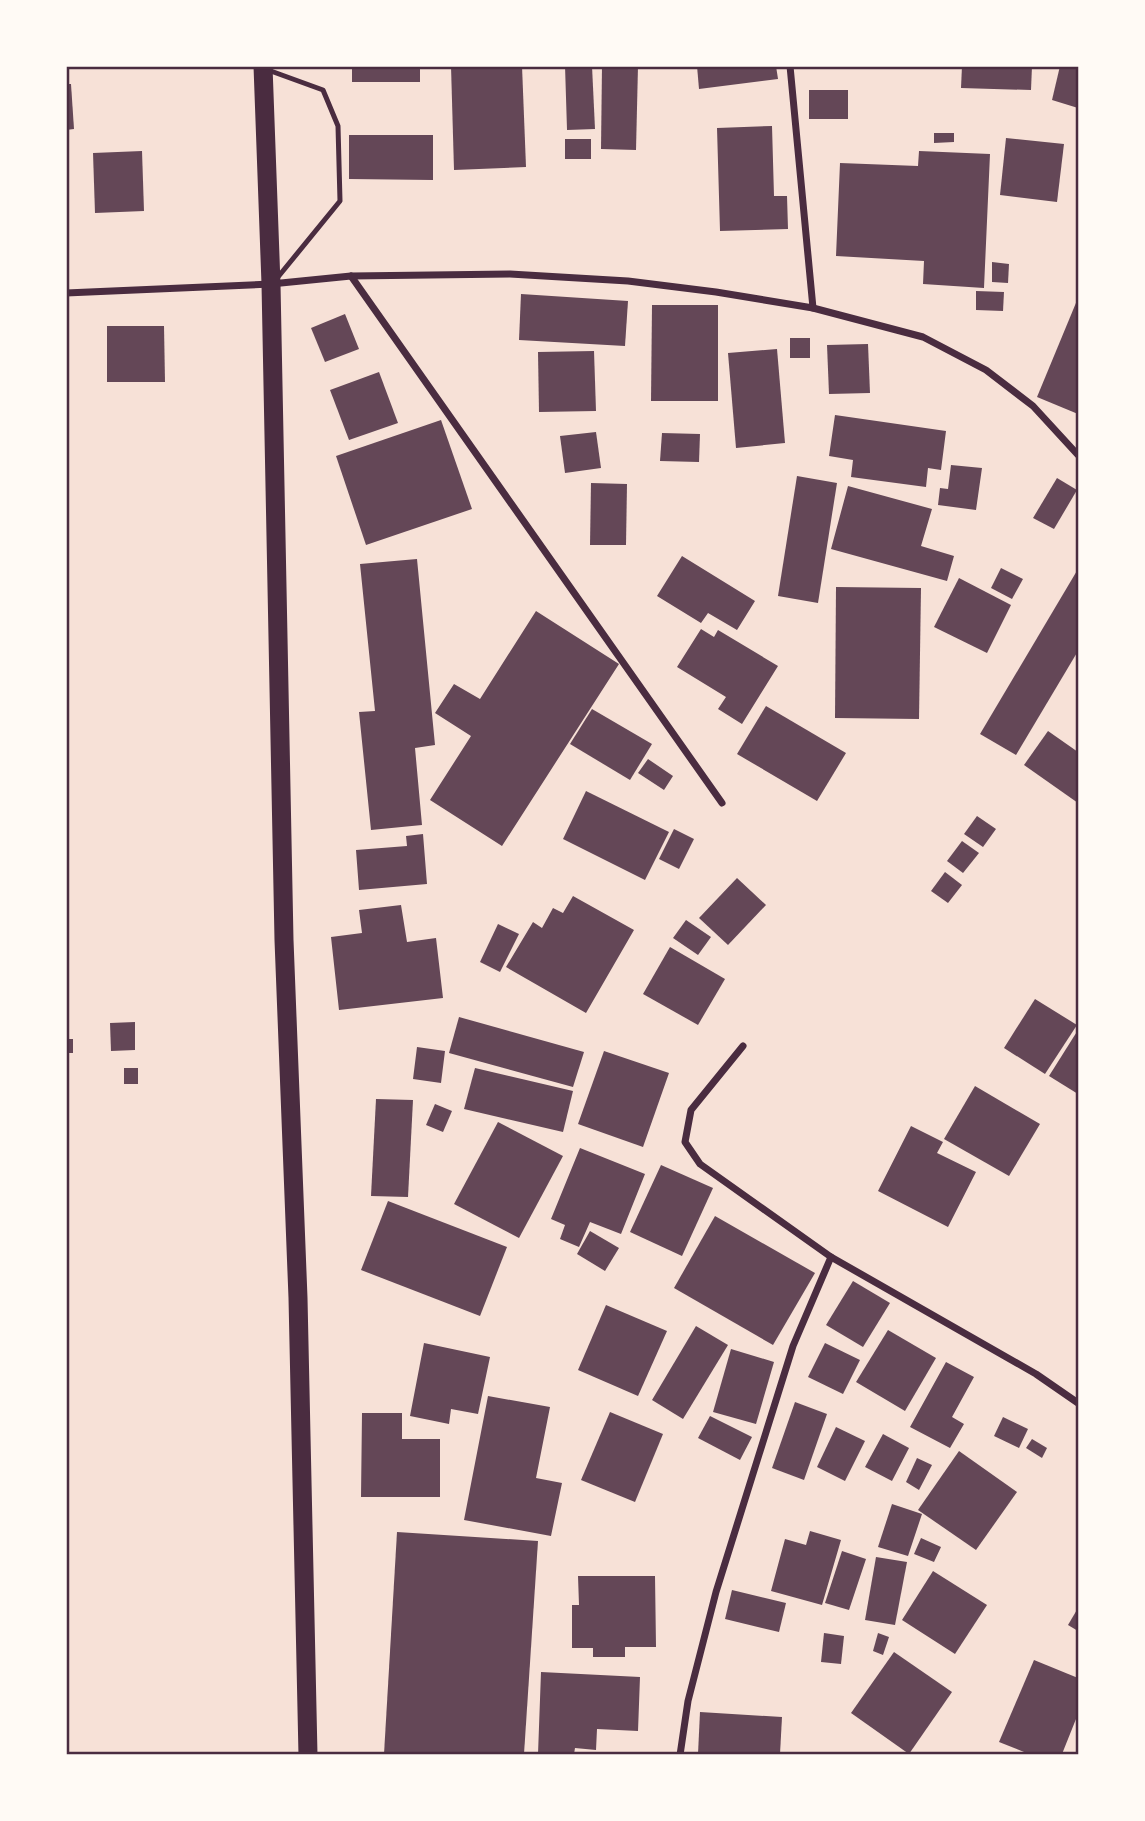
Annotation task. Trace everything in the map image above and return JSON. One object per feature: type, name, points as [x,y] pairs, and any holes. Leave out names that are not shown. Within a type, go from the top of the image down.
[{"type":"highway","points":[[263,67],[271,284],[284,940],[298,1298],[308,1755]]},
{"type":"street","points":[[790,66],[813,308]]},
{"type":"street","points":[[66,293],[271,284],[351,276],[510,274],[628,281],[716,292],[813,308],[923,337],[986,370],[1033,406],[1079,455]]},
{"type":"street","points":[[351,276],[722,803]]},
{"type":"street","points":[[743,1046],[691,1110],[685,1142],[700,1164],[831,1257],[1036,1374],[1079,1403]]},
{"type":"street","points":[[680,1755],[688,1701],[720,1579],[793,1346],[831,1257]]},
{"type":"lane","points":[[263,67],[323,90],[338,126],[340,201],[271,284]]},
{"type":"building","points":[[352,66],[420,66],[420,82],[352,82]]},
{"type":"building","points":[[451,66],[522,66],[526,167],[454,170]]},
{"type":"building","points":[[565,66],[592,66],[595,129],[567,130]]},
{"type":"building","points":[[602,66],[638,66],[636,150],[601,149]]},
{"type":"building","points":[[697,66],[776,66],[778,79],[699,89]]},
{"type":"building","points":[[962,66],[1032,66],[1031,90],[961,88]]},
{"type":"building","points":[[1060,66],[1078,66],[1078,108],[1052,100]]},
{"type":"building","points":[[66,84],[71,84],[74,129],[66,130]]},
{"type":"building","points":[[809,90],[848,90],[848,119],[809,119]]},
{"type":"building","points":[[772,126],[774,196],[787,196],[788,229],[720,231],[717,128]]},
{"type":"building","points":[[934,133],[954,133],[954,142],[934,143]]},
{"type":"building","points":[[349,135],[433,135],[433,180],[349,179]]},
{"type":"building","points":[[1006,138],[1064,144],[1057,202],[1000,195]]},
{"type":"building","points":[[565,139],[591,139],[591,159],[565,159]]},
{"type":"building","points":[[142,151],[144,211],[95,213],[93,153]]},
{"type":"building","points":[[919,151],[990,154],[984,288],[923,284],[924,261],[836,256],[840,163],[918,166]]},
{"type":"building","points":[[992,262],[1009,264],[1008,283],[992,282]]},
{"type":"building","points":[[976,291],[1004,292],[1003,311],[976,310]]},
{"type":"building","points":[[521,294],[628,301],[625,346],[519,340]]},
{"type":"building","points":[[1078,298],[1078,414],[1037,397]]},
{"type":"building","points":[[652,305],[718,305],[718,401],[651,401]]},
{"type":"building","points":[[345,314],[359,349],[325,362],[311,328]]},
{"type":"building","points":[[107,326],[164,326],[165,382],[107,382]]},
{"type":"building","points":[[790,338],[810,338],[810,358],[790,358]]},
{"type":"building","points":[[868,344],[870,393],[829,394],[827,345]]},
{"type":"building","points":[[777,349],[785,443],[736,448],[728,353]]},
{"type":"building","points":[[594,351],[596,411],[539,412],[538,352]]},
{"type":"building","points":[[379,372],[398,423],[349,440],[330,390]]},
{"type":"building","points":[[835,415],[946,431],[941,470],[928,468],[926,487],[851,477],[853,460],[829,456]]},
{"type":"building","points":[[441,420],[472,509],[366,545],[336,456]]},
{"type":"building","points":[[596,432],[601,468],[565,473],[560,436]]},
{"type":"building","points":[[662,433],[700,434],[699,462],[660,461]]},
{"type":"building","points":[[951,465],[982,468],[976,510],[938,505],[940,488],[948,489]]},
{"type":"building","points":[[797,476],[837,483],[818,603],[778,596]]},
{"type":"building","points":[[1057,478],[1077,490],[1054,529],[1033,518]]},
{"type":"building","points":[[591,483],[627,484],[626,545],[590,545]]},
{"type":"building","points":[[848,486],[932,509],[921,546],[954,556],[947,581],[831,549]]},
{"type":"building","points":[[682,556],[755,601],[737,630],[708,613],[701,623],[657,596]]},
{"type":"building","points":[[417,559],[435,745],[415,748],[422,825],[371,830],[359,712],[375,711],[360,564]]},
{"type":"building","points":[[1001,568],[1023,579],[1012,599],[991,588]]},
{"type":"building","points":[[1078,569],[1078,651],[1016,755],[980,734]]},
{"type":"building","points":[[959,578],[1011,605],[987,653],[934,627]]},
{"type":"building","points":[[836,587],[921,588],[919,719],[835,718]]},
{"type":"building","points":[[536,611],[619,664],[502,846],[430,800],[471,736],[435,713],[454,684],[480,699]]},
{"type":"building","points":[[701,629],[714,637],[718,630],[778,666],[742,724],[718,709],[726,697],[677,667]]},
{"type":"building","points":[[766,706],[846,753],[817,801],[737,754]]},
{"type":"building","points":[[592,709],[652,744],[630,780],[570,744]]},
{"type":"building","points":[[1048,731],[1078,752],[1078,803],[1024,765]]},
{"type":"building","points":[[648,759],[673,776],[664,790],[638,773]]},
{"type":"building","points":[[586,791],[669,832],[645,880],[563,839]]},
{"type":"building","points":[[977,816],[996,829],[983,847],[964,834]]},
{"type":"building","points":[[674,829],[694,839],[679,869],[659,859]]},
{"type":"building","points":[[423,834],[427,884],[359,890],[356,850],[407,846],[406,836]]},
{"type":"building","points":[[962,841],[979,853],[963,873],[947,861]]},
{"type":"building","points":[[945,872],[962,885],[948,903],[931,891]]},
{"type":"building","points":[[737,878],[766,905],[728,945],[699,918]]},
{"type":"building","points":[[573,896],[634,930],[586,1013],[506,967],[533,922],[542,928],[553,908],[563,913]]},
{"type":"building","points":[[401,905],[407,942],[436,938],[443,998],[339,1010],[331,937],[362,933],[359,910]]},
{"type":"building","points":[[686,920],[711,937],[698,955],[673,938]]},
{"type":"building","points":[[498,924],[519,934],[500,972],[480,962]]},
{"type":"building","points":[[670,947],[725,979],[698,1025],[643,994]]},
{"type":"building","points":[[1035,999],[1077,1025],[1045,1074],[1004,1048]]},
{"type":"building","points":[[459,1017],[584,1052],[573,1087],[449,1053]]},
{"type":"building","points":[[135,1022],[135,1050],[111,1051],[110,1023]]},
{"type":"building","points":[[1078,1030],[1078,1094],[1049,1076]]},
{"type":"building","points":[[66,1039],[73,1039],[73,1053],[66,1053]]},
{"type":"building","points":[[417,1047],[445,1051],[441,1083],[413,1079]]},
{"type":"building","points":[[604,1051],[669,1073],[643,1147],[578,1124]]},
{"type":"building","points":[[124,1068],[138,1068],[138,1084],[124,1084]]},
{"type":"building","points":[[475,1068],[573,1091],[563,1132],[464,1109]]},
{"type":"building","points":[[975,1086],[1040,1124],[1009,1176],[944,1139]]},
{"type":"building","points":[[376,1099],[413,1100],[408,1197],[371,1196]]},
{"type":"building","points":[[435,1104],[452,1111],[443,1132],[426,1125]]},
{"type":"building","points":[[498,1122],[563,1156],[519,1238],[454,1204]]},
{"type":"building","points":[[911,1126],[943,1142],[937,1153],[976,1172],[948,1227],[878,1191]]},
{"type":"building","points":[[580,1148],[645,1174],[621,1234],[590,1222],[579,1247],[560,1239],[565,1225],[551,1219]]},
{"type":"building","points":[[661,1165],[713,1188],[682,1256],[630,1232]]},
{"type":"building","points":[[388,1201],[507,1247],[480,1316],[361,1270]]},
{"type":"building","points":[[715,1216],[815,1273],[773,1345],[674,1288]]},
{"type":"building","points":[[590,1231],[619,1248],[605,1271],[577,1254]]},
{"type":"building","points":[[853,1281],[890,1303],[863,1347],[826,1325]]},
{"type":"building","points":[[606,1305],[667,1331],[638,1396],[578,1370]]},
{"type":"building","points":[[696,1326],[728,1345],[683,1419],[652,1400]]},
{"type":"building","points":[[888,1330],[936,1358],[905,1411],[856,1382]]},
{"type":"building","points":[[424,1343],[490,1357],[478,1414],[451,1409],[449,1424],[410,1416]]},
{"type":"building","points":[[825,1343],[860,1360],[843,1394],[808,1377]]},
{"type":"building","points":[[731,1349],[774,1362],[756,1424],[713,1412]]},
{"type":"building","points":[[946,1362],[974,1377],[952,1417],[964,1424],[950,1448],[910,1427]]},
{"type":"building","points":[[488,1396],[550,1407],[536,1478],[562,1483],[551,1536],[464,1520]]},
{"type":"building","points":[[795,1402],[827,1414],[804,1480],[772,1468]]},
{"type":"building","points":[[610,1412],[663,1434],[635,1502],[581,1480]]},
{"type":"building","points":[[362,1413],[402,1413],[402,1439],[440,1439],[440,1497],[361,1497]]},
{"type":"building","points":[[710,1416],[752,1437],[740,1460],[698,1438]]},
{"type":"building","points":[[1003,1417],[1028,1429],[1019,1448],[994,1436]]},
{"type":"building","points":[[836,1427],[865,1441],[845,1481],[817,1467]]},
{"type":"building","points":[[883,1434],[909,1448],[892,1481],[865,1467]]},
{"type":"building","points":[[1032,1439],[1047,1448],[1042,1458],[1026,1448]]},
{"type":"building","points":[[959,1451],[1017,1492],[976,1550],[918,1510]]},
{"type":"building","points":[[917,1458],[932,1465],[919,1490],[906,1482]]},
{"type":"building","points":[[892,1504],[922,1514],[908,1556],[878,1547]]},
{"type":"building","points":[[810,1531],[841,1540],[822,1605],[771,1591],[785,1539],[806,1545]]},
{"type":"building","points":[[397,1532],[538,1541],[524,1754],[384,1754]]},
{"type":"building","points":[[921,1538],[941,1547],[934,1562],[914,1554]]},
{"type":"building","points":[[842,1551],[866,1559],[849,1610],[825,1603]]},
{"type":"building","points":[[876,1557],[907,1562],[895,1625],[865,1620]]},
{"type":"building","points":[[933,1571],[987,1605],[955,1654],[902,1620]]},
{"type":"building","points":[[578,1576],[655,1576],[656,1647],[625,1647],[625,1657],[593,1657],[593,1648],[572,1648],[572,1605],[579,1605]]},
{"type":"building","points":[[732,1590],[786,1603],[779,1632],[725,1619]]},
{"type":"building","points":[[1078,1608],[1078,1631],[1068,1625]]},
{"type":"building","points":[[824,1633],[844,1636],[841,1664],[821,1662]]},
{"type":"building","points":[[878,1633],[889,1637],[883,1655],[873,1651]]},
{"type":"building","points":[[894,1652],[952,1692],[909,1754],[851,1713]]},
{"type":"building","points":[[1034,1660],[1078,1678],[1078,1714],[1062,1754],[1029,1754],[999,1742]]},
{"type":"building","points":[[541,1672],[640,1677],[638,1731],[597,1729],[596,1750],[575,1748],[574,1754],[538,1754]]},
{"type":"building","points":[[700,1712],[782,1717],[780,1754],[698,1754]]}]
